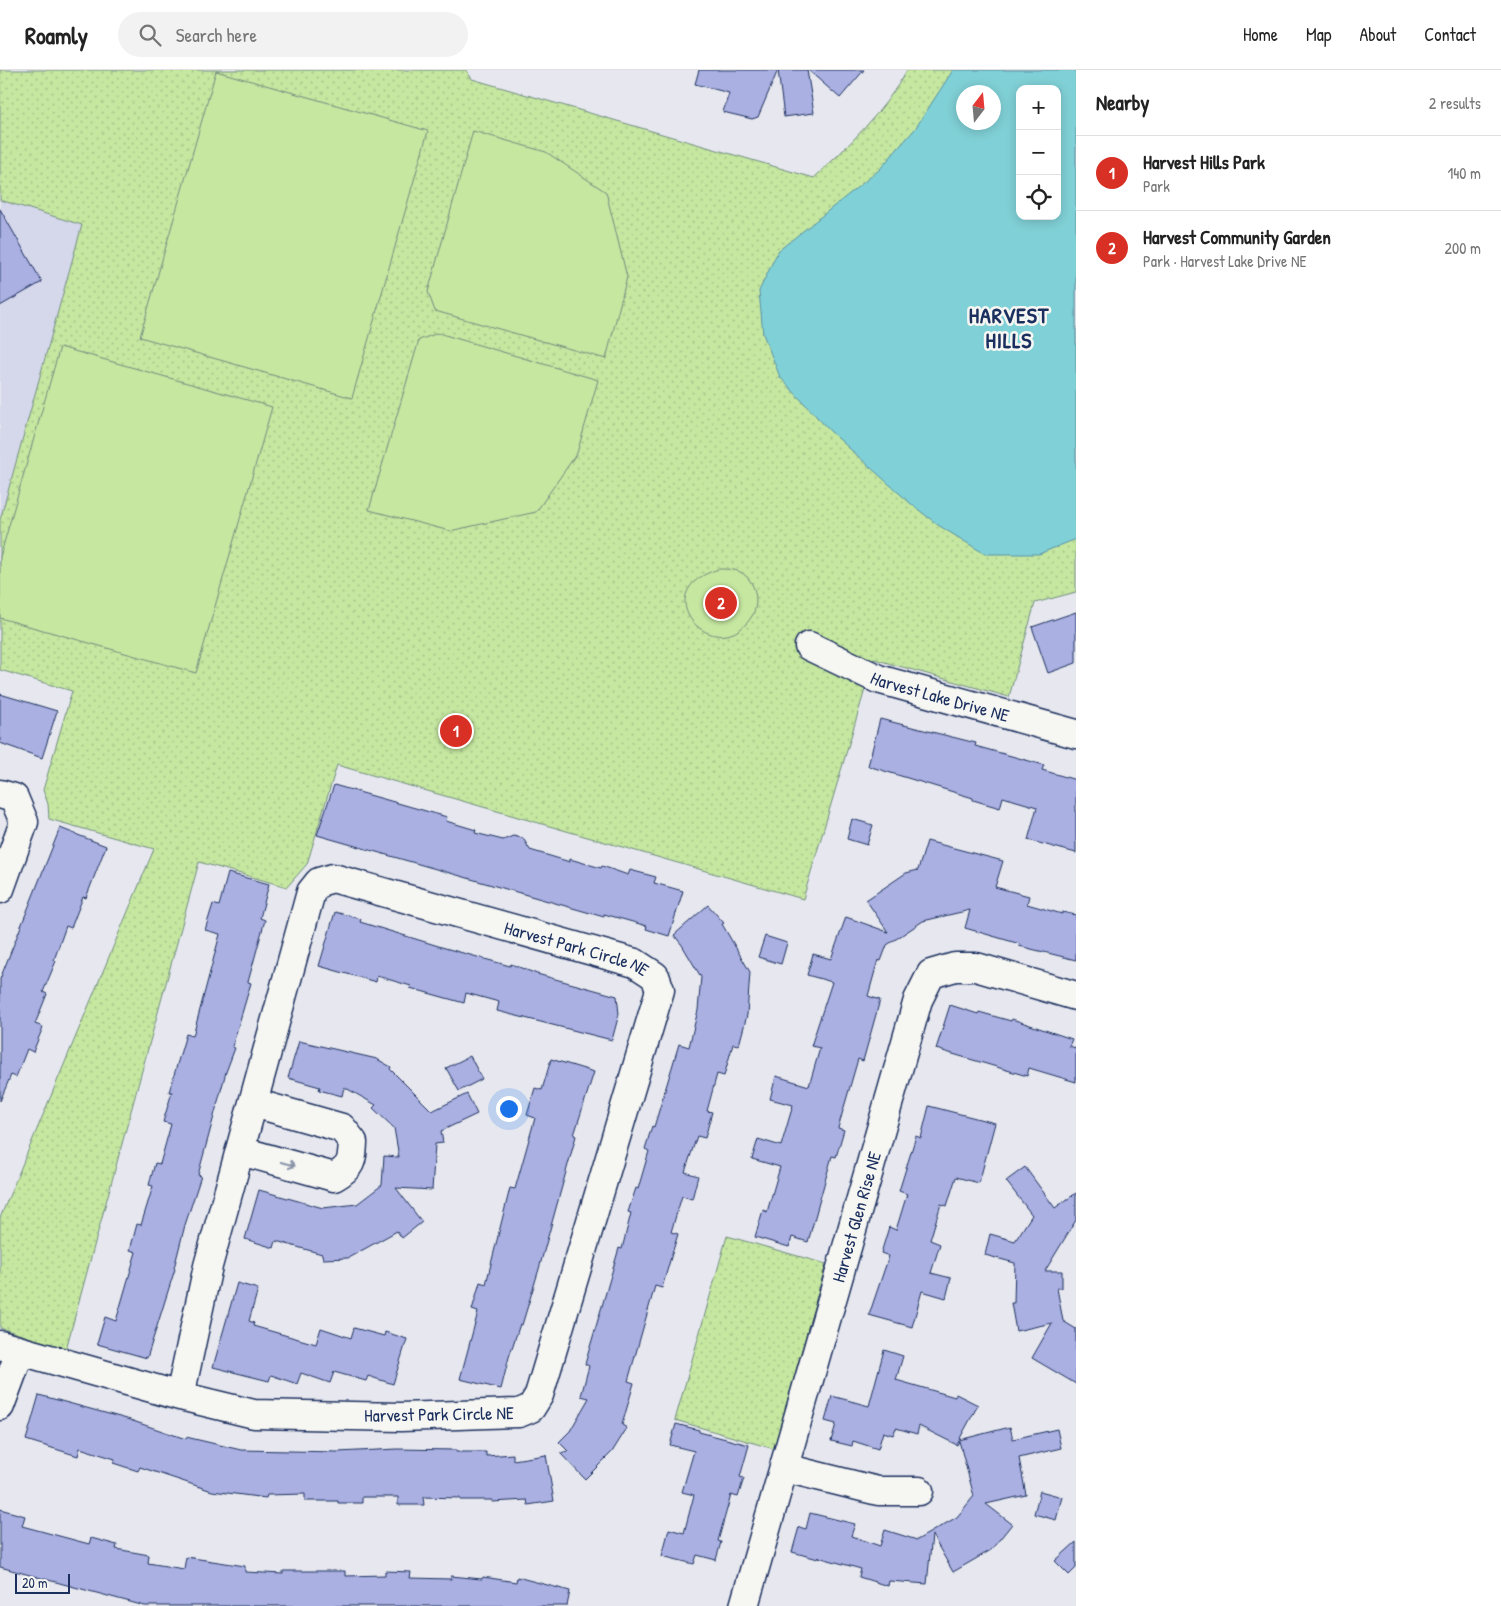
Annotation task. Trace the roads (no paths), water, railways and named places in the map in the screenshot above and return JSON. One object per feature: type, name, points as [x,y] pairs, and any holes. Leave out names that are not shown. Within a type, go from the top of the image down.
[{"type":"street","name":"Harvest Lake Drive NE","points":[[809,646],[878,679],[1076,734]]},
{"type":"street","points":[[0,794],[14,798],[24,822],[0,889]]},
{"type":"street","name":"Harvest Park Circle NE","points":[[7,1347],[180,1396],[254,1414],[401,1417],[519,1413],[532,1408],[539,1395],[660,990],[655,976],[635,963],[333,878],[319,882],[311,892],[208,1266],[180,1396]]},
{"type":"street","name":"Harvest Glen Rise NE","points":[[744,1606],[918,1000],[931,974],[955,967],[976,967],[1076,996]]},
{"type":"street","points":[[241,1151],[334,1177],[347,1170],[352,1159],[353,1142],[342,1128],[254,1103]]},
{"type":"street","points":[[0,1406],[7,1347]]},
{"type":"street","points":[[785,1468],[878,1491],[919,1491]]},
{"type":"water","points":[[953,70],[1076,70],[1076,539],[1039,554],[985,554],[938,525],[910,503],[829,430],[780,377],[763,334],[759,291],[778,251],[879,170],[915,129]]},
{"type":"place","name":"Harvest Community Garden","points":[[721,603]]},
{"type":"place","name":"Harvest Hills Park","points":[[456,731]]},
{"type":"district","name":"HARVEST HILLS","points":[[1009,328]]}]
